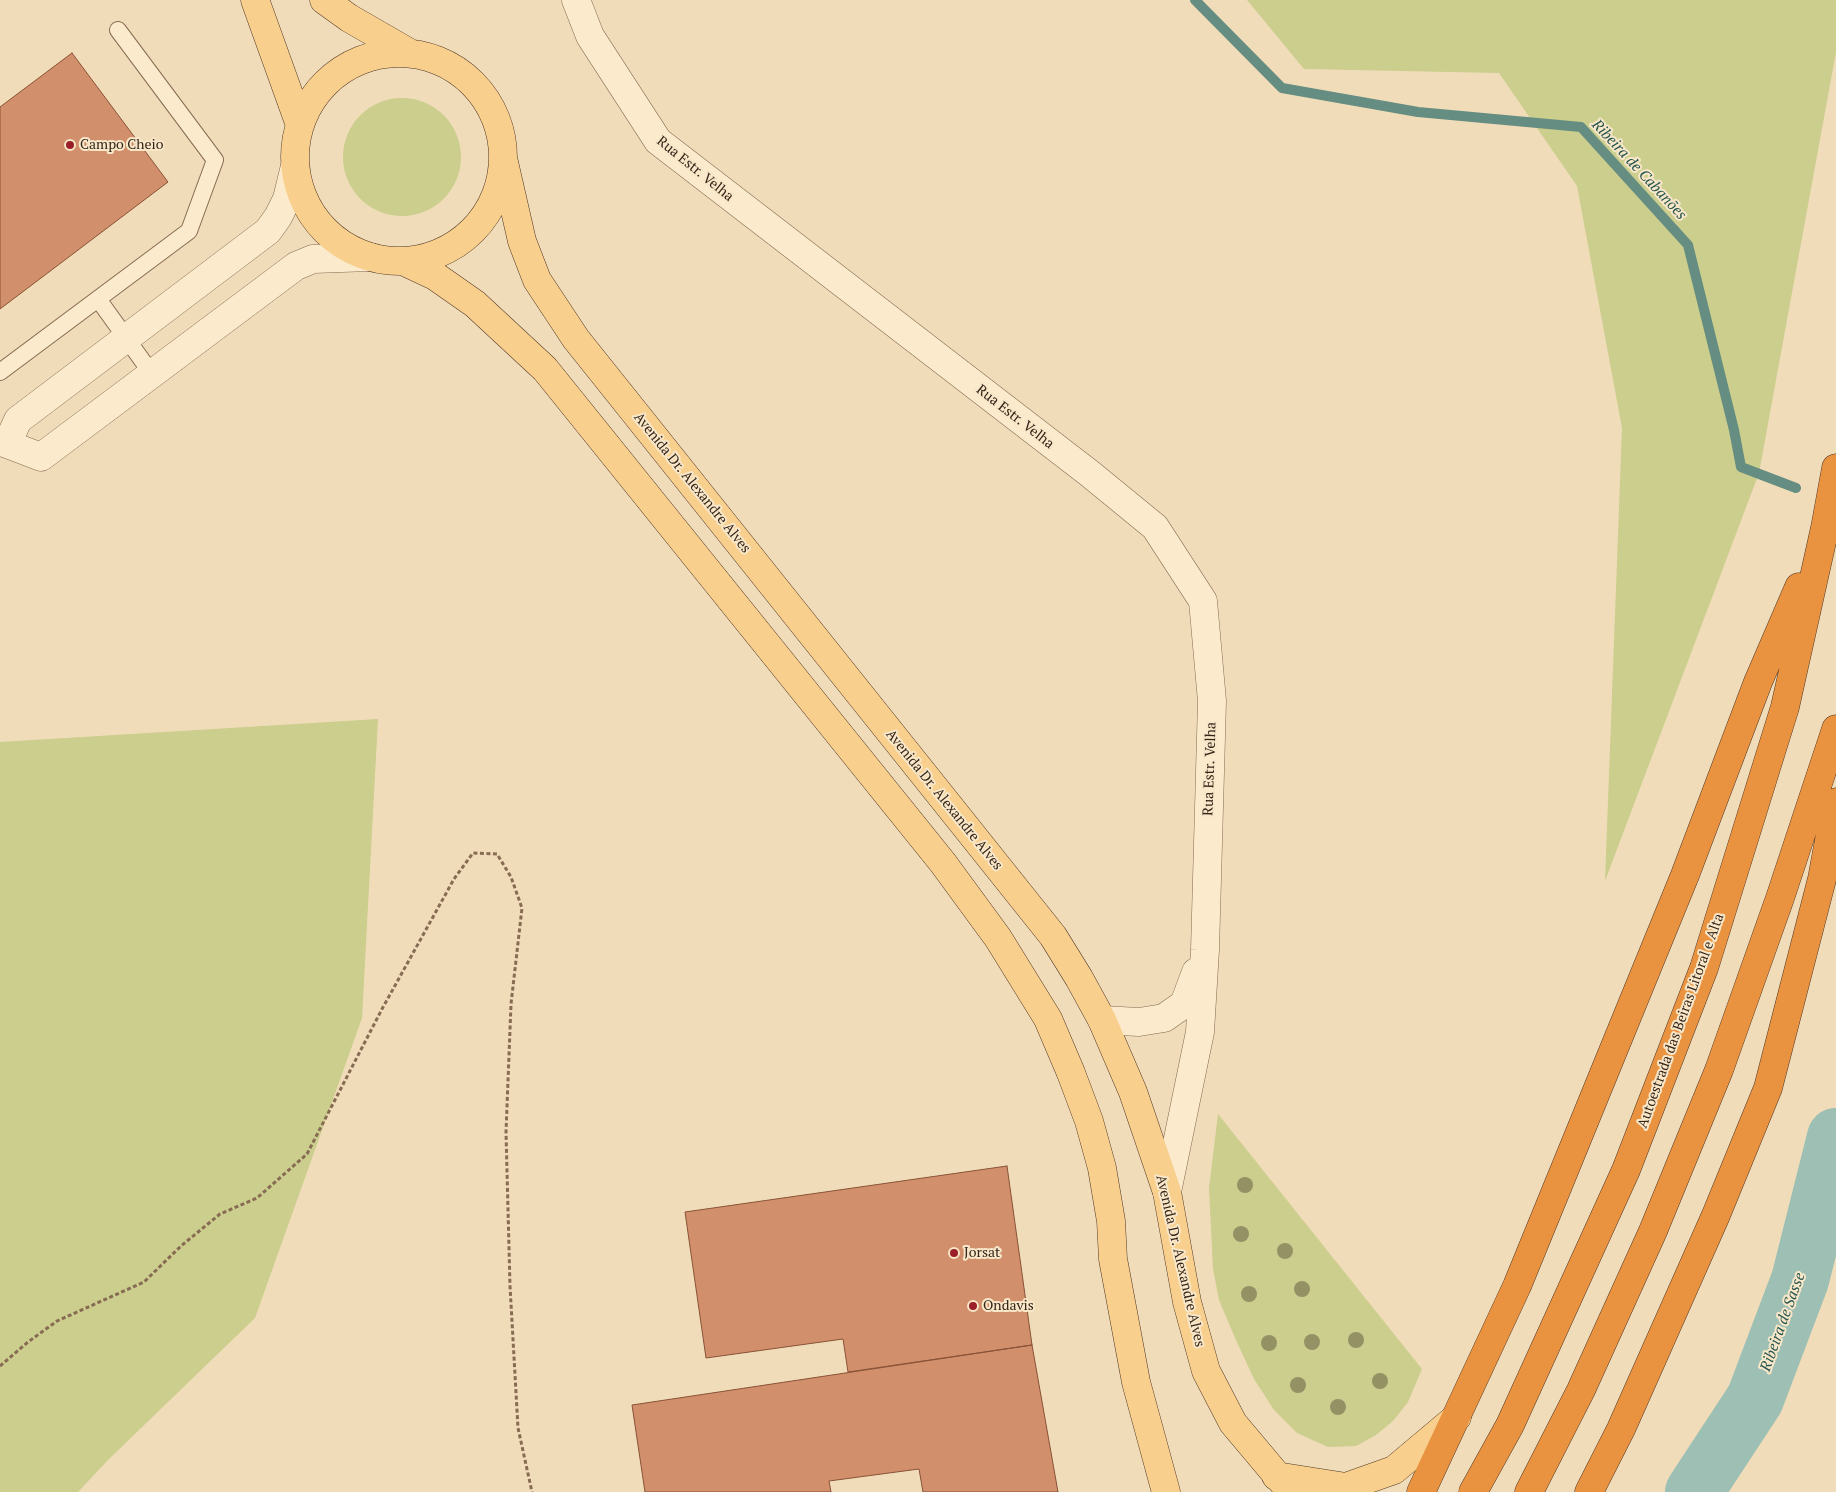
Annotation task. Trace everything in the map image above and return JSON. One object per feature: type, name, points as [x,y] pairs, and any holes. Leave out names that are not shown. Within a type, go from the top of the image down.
[{"type":"highway","name":"Autoestrada das Beiras Litoral e Alta","points":[[1473,1492],[1510,1424],[1626,1170],[1704,968],[1785,707],[1825,528],[1836,468]]},
{"type":"highway","points":[[1421,1492],[1516,1286],[1685,875],[1758,682],[1825,528]]},
{"type":"highway","points":[[1528,1492],[1581,1390],[1649,1240],[1715,1079],[1780,898],[1836,729]]},
{"type":"highway","points":[[1589,1492],[1621,1429],[1712,1224],[1768,1088],[1822,879],[1836,802]]},
{"type":"main road","points":[[255,0],[300,125]]},
{"type":"main road","points":[[324,0],[349,18],[408,52],[438,60],[465,76],[486,99],[499,128],[503,158],[498,190],[483,218],[462,240],[434,255],[403,261],[370,257],[342,244],[319,223],[303,196],[295,166],[300,125],[316,94],[341,70],[373,55],[408,52]]},
{"type":"main road","name":"Avenida Dr. Alexandre Alves","points":[[503,158],[522,241],[537,280],[576,339],[1053,936],[1079,978],[1102,1020],[1133,1092],[1166,1192],[1187,1302],[1206,1371],[1233,1423],[1283,1484]]},
{"type":"main road","points":[[403,261],[435,276],[475,304],[545,369],[943,863],[1008,954],[1048,1018],[1089,1121],[1102,1168],[1111,1221],[1113,1259],[1136,1382],[1166,1492]]},
{"type":"main road","points":[[1283,1484],[1346,1487],[1394,1470],[1457,1417]]},
{"type":"street","name":"Rua Estr. Velha","points":[[576,0],[590,36],[658,141],[1081,467],[1155,527],[1203,601],[1212,701],[1205,950],[1200,1032],[1166,1192]]},
{"type":"street","points":[[295,166],[286,200],[278,217],[268,231],[18,420],[7,444],[40,457],[296,266],[313,260],[370,257]]},
{"type":"street","points":[[1102,1020],[1139,1022],[1164,1018],[1184,1004],[1205,950]]},
{"type":"lane","points":[[0,372],[190,231],[214,160],[118,30]]},
{"type":"lane","points":[[98,299],[152,374]]},
{"type":"lane","points":[[0,419],[7,444]]},
{"type":"path","points":[[0,1366],[57,1321],[144,1282],[181,1246],[220,1214],[257,1198],[307,1154],[382,1009],[454,879],[473,853],[497,854],[511,877],[522,908],[511,1004],[506,1132],[510,1286],[518,1428],[532,1492]]},
{"type":"green space","points":[[1247,0],[1836,0],[1836,52],[1759,473],[1605,881],[1622,428],[1577,186],[1499,73],[1304,69]]},
{"type":"green space","points":[[402,98],[424,103],[435,108],[451,124],[456,135],[461,157],[456,179],[451,190],[435,206],[424,211],[402,216],[380,211],[369,206],[353,190],[348,179],[343,157],[348,135],[353,124],[369,108],[380,103]]},
{"type":"green space","points":[[378,719],[362,1018],[255,1318],[108,1460],[78,1492],[0,1492],[0,742]]},
{"type":"green space","points":[[1218,1114],[1422,1369],[1408,1402],[1393,1421],[1376,1435],[1356,1446],[1328,1447],[1297,1433],[1274,1410],[1254,1379],[1219,1300],[1213,1269],[1209,1188]]},
{"type":"building","name":"Campo Cheio","points":[[72,53],[168,182],[0,309],[0,107]]},
{"type":"building","points":[[1007,1166],[1032,1345],[848,1372],[843,1339],[706,1358],[685,1212]]},
{"type":"building","points":[[1032,1345],[1058,1492],[923,1492],[919,1469],[829,1481],[831,1492],[645,1492],[632,1405]]},
{"type":"waterway","name":"Ribeira de Cabanões","points":[[1195,0],[1282,88],[1418,112],[1581,127],[1688,245],[1734,430],[1741,467],[1796,488]]},
{"type":"waterway","name":"Ribeira de Sasse","points":[[1694,1492],[1755,1399],[1800,1280],[1836,1137]]},
{"type":"place","name":"Campo Cheio","points":[[70,145]]},
{"type":"place","name":"Jorsat","points":[[954,1253]]},
{"type":"place","name":"Ondavis","points":[[973,1306]]}]
